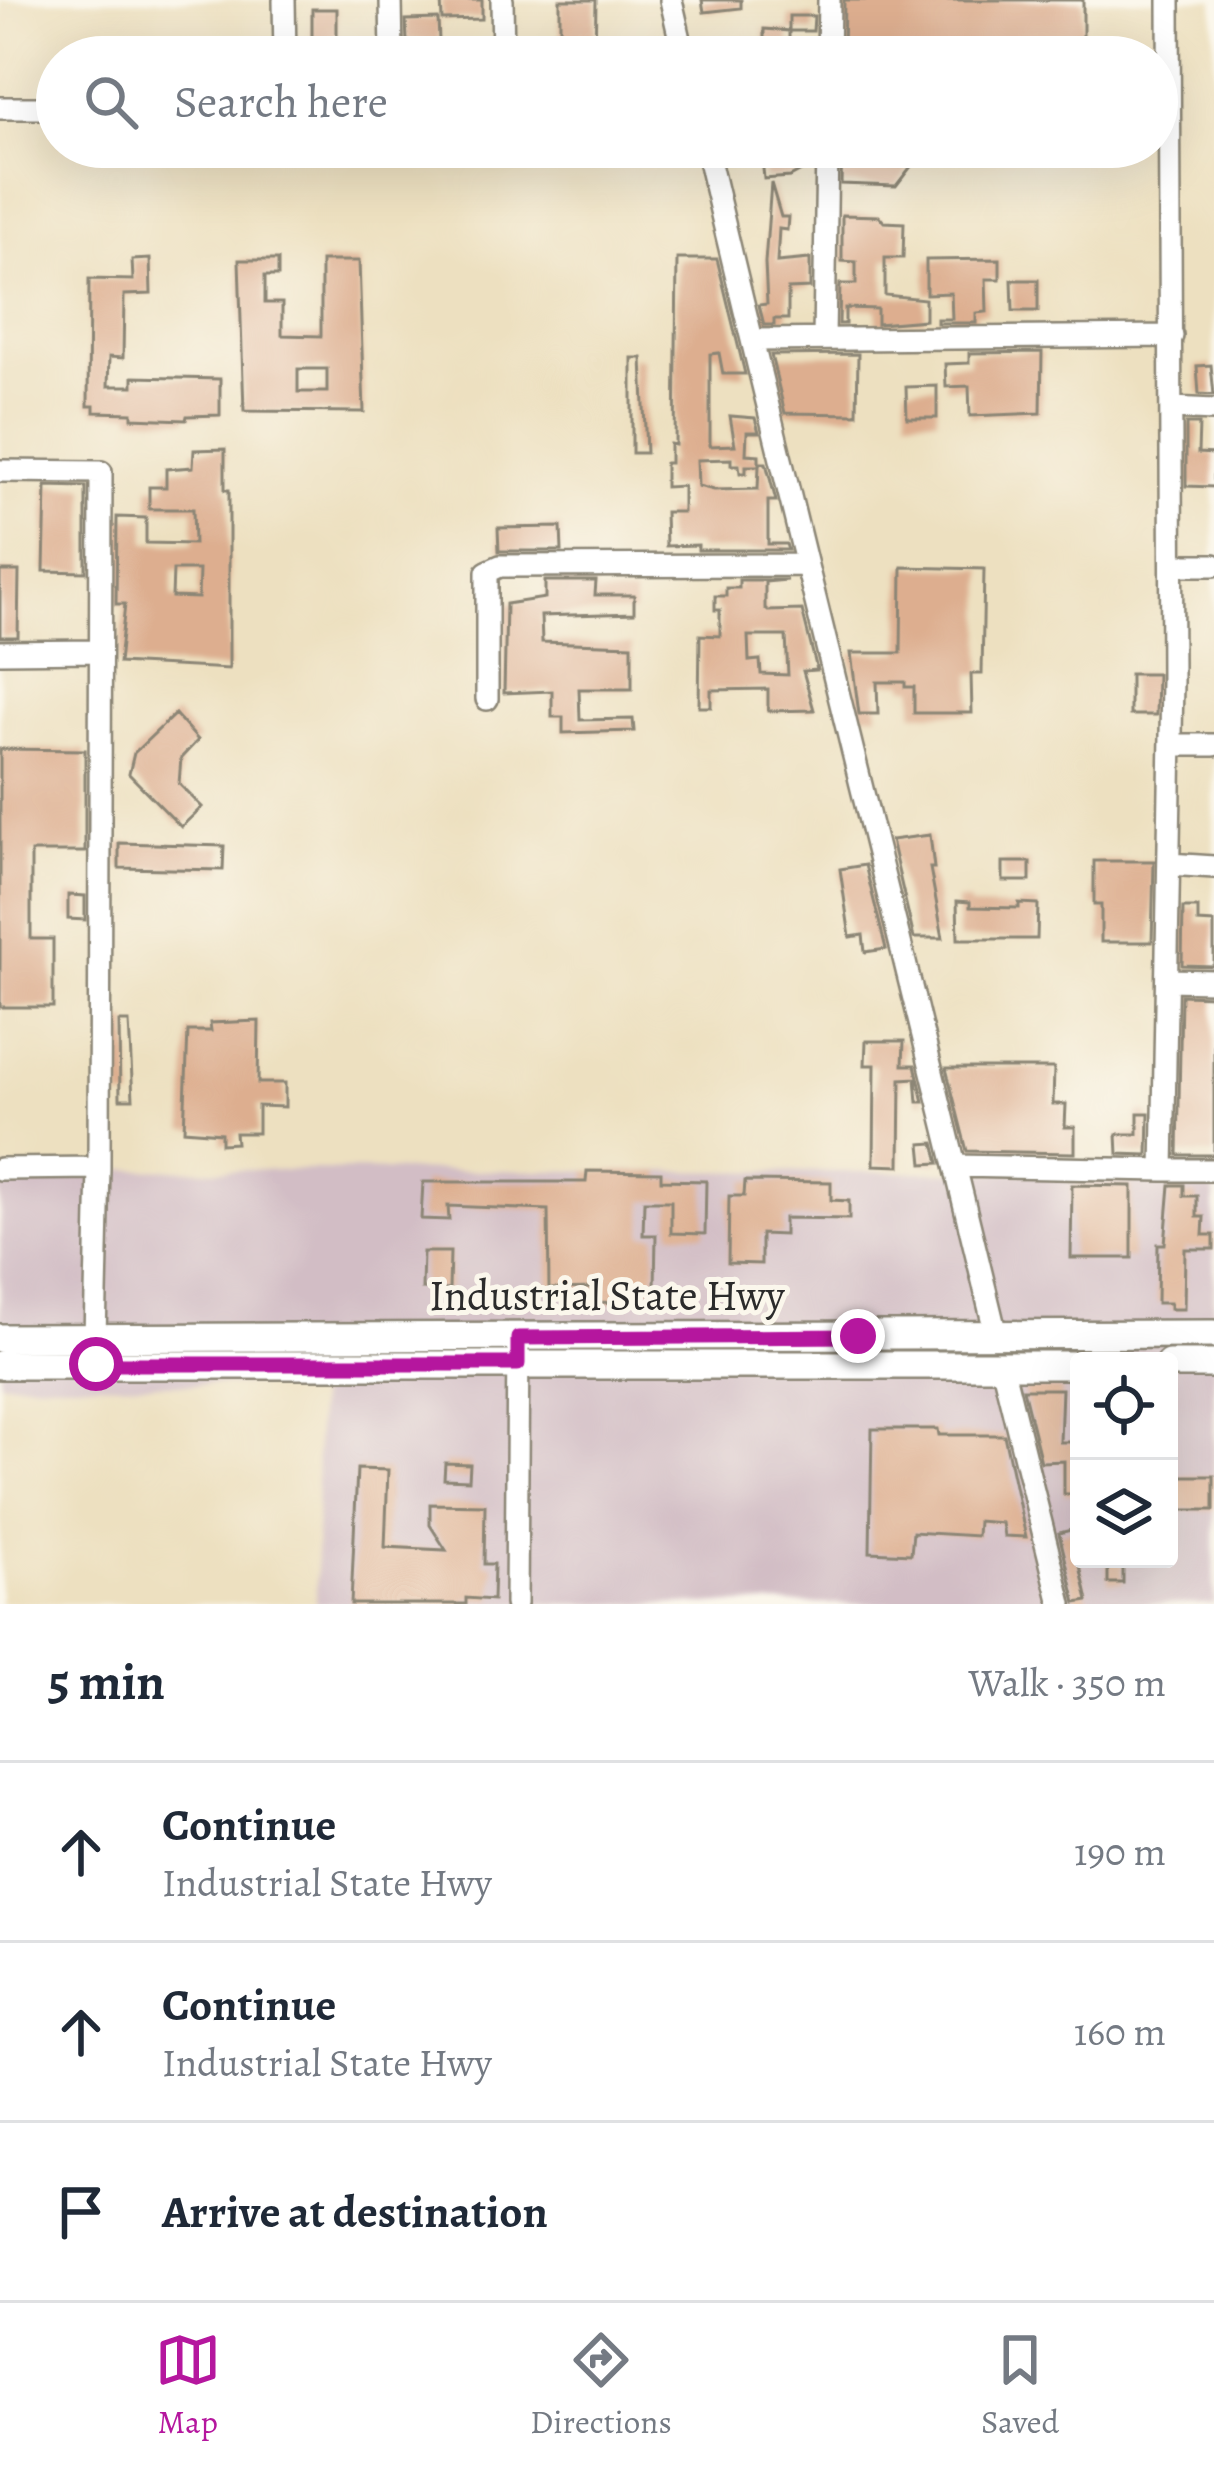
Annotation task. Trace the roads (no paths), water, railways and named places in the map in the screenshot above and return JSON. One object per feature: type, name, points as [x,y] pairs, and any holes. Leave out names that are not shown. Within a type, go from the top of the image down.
[{"type":"main road","name":"Industrial State Hwy","points":[[0,1365],[858,1336],[996,1335],[1133,1348],[1214,1334]]},
{"type":"main road","points":[[858,1336],[859,1365]]},
{"type":"main road","name":"Industrial State Hwy","points":[[0,1338],[95,1337],[859,1365],[1070,1365]]},
{"type":"main road","points":[[1178,1364],[1214,1364]]},
{"type":"street","points":[[284,0],[285,36]]},
{"type":"street","points":[[391,0],[392,36]]},
{"type":"street","points":[[502,0],[503,36]]},
{"type":"street","points":[[671,0],[679,36]]},
{"type":"street","points":[[829,0],[829,36]]},
{"type":"street","points":[[1169,0],[1169,36]]},
{"type":"street","points":[[0,108],[36,108]]},
{"type":"street","points":[[711,168],[996,1335]]},
{"type":"street","points":[[824,339],[827,168]]},
{"type":"street","points":[[1163,1170],[1171,745],[1170,168]]},
{"type":"street","points":[[754,340],[1172,336]]},
{"type":"street","points":[[1172,409],[1214,410]]},
{"type":"street","points":[[0,471],[100,472],[95,1337]]},
{"type":"street","points":[[487,699],[487,572],[500,566],[805,565]]},
{"type":"street","points":[[1172,565],[1214,565]]},
{"type":"street","points":[[0,652],[99,651]]},
{"type":"street","points":[[1171,745],[1214,745]]},
{"type":"street","points":[[1168,865],[1214,868]]},
{"type":"street","points":[[1166,980],[1214,981]]},
{"type":"street","points":[[956,1166],[1214,1171]]},
{"type":"street","points":[[0,1168],[99,1168]]},
{"type":"street","points":[[516,1604],[518,1351]]},
{"type":"street","points":[[1002,1365],[1061,1604]]}]
